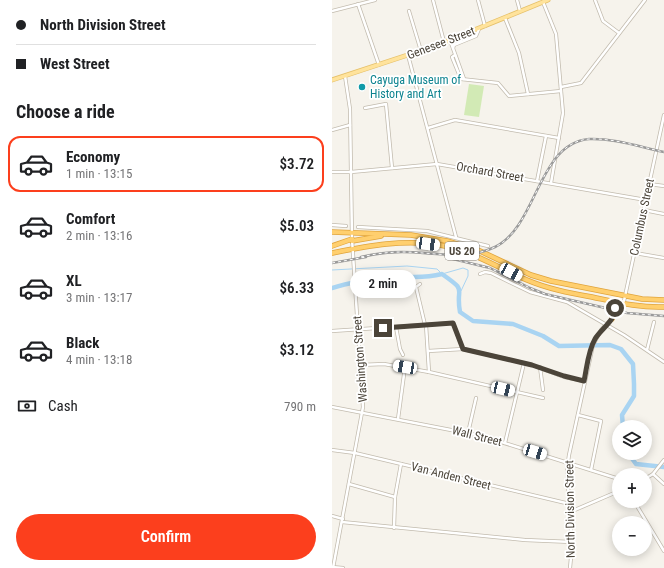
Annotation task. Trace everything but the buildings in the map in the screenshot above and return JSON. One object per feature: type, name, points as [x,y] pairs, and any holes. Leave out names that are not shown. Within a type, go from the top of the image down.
[{"type":"highway","name":"US 20","points":[[332,232],[425,237],[455,243],[480,251],[540,278],[625,295],[662,300]]},
{"type":"highway","points":[[332,246],[352,240],[387,235]]},
{"type":"highway","name":"US 20","points":[[332,253],[400,242],[446,247],[475,255],[540,285],[623,304],[664,308]]},
{"type":"highway","points":[[604,300],[615,307],[612,319]]},
{"type":"main road","name":"Genesee Street","points":[[332,80],[408,56],[479,29],[548,0]]},
{"type":"street","points":[[332,11],[374,0]]},
{"type":"street","points":[[433,0],[445,42]]},
{"type":"street","points":[[478,0],[485,26]]},
{"type":"street","points":[[517,0],[520,11]]},
{"type":"street","points":[[595,0],[603,20],[619,33]]},
{"type":"street","points":[[561,86],[581,83],[645,0]]},
{"type":"street","points":[[543,2],[556,34],[563,115],[551,183]]},
{"type":"street","points":[[358,4],[379,65]]},
{"type":"street","points":[[409,10],[421,51]]},
{"type":"street","points":[[505,18],[519,53],[528,94]]},
{"type":"street","points":[[452,48],[454,45],[476,36],[479,29]]},
{"type":"street","points":[[450,40],[464,79],[498,83],[509,96],[561,91]]},
{"type":"street","points":[[408,56],[456,237]]},
{"type":"street","name":"Washington Street","points":[[333,567],[363,412],[352,249],[350,109],[345,76]]},
{"type":"street","points":[[365,108],[386,104],[392,168]]},
{"type":"street","name":"Columbus Street","points":[[625,295],[664,115]]},
{"type":"street","points":[[428,128],[455,120],[559,138]]},
{"type":"street","points":[[332,130],[350,125]]},
{"type":"street","points":[[538,181],[546,136]]},
{"type":"street","name":"Orchard Street","points":[[332,172],[351,172],[437,164],[646,200]]},
{"type":"street","points":[[649,184],[664,186]]},
{"type":"street","points":[[644,210],[664,214]]},
{"type":"street","points":[[332,225],[346,226]]},
{"type":"street","points":[[358,227],[427,231],[488,246]]},
{"type":"street","points":[[635,253],[664,258]]},
{"type":"street","points":[[480,274],[487,272],[530,292],[567,302],[607,324],[664,362]]},
{"type":"street","points":[[420,284],[416,287],[426,325],[429,372]]},
{"type":"street","name":"North Division Street","points":[[570,568],[572,542],[568,463],[584,381],[593,345],[599,333],[623,304],[625,295]]},
{"type":"street","points":[[647,350],[654,322]]},
{"type":"street","points":[[332,331],[455,324],[463,349]]},
{"type":"street","points":[[396,327],[400,349],[403,355]]},
{"type":"street","points":[[428,351],[463,349],[540,367],[564,376],[584,381]]},
{"type":"street","points":[[505,443],[524,363]]},
{"type":"street","points":[[360,365],[384,364],[405,367],[543,398]]},
{"type":"street","points":[[398,419],[405,367]]},
{"type":"street","points":[[540,367],[543,390]]},
{"type":"street","points":[[468,434],[476,398]]},
{"type":"street","name":"Wall Street","points":[[332,407],[398,419],[505,443],[612,477]]},
{"type":"street","points":[[578,415],[601,421],[590,470]]},
{"type":"street","name":"Van Anden Street","points":[[332,450],[355,452],[570,504]]},
{"type":"street","points":[[664,460],[654,473],[664,484]]},
{"type":"street","points":[[394,528],[395,497],[401,464]]},
{"type":"street","points":[[349,484],[395,497]]},
{"type":"street","points":[[570,512],[612,493]]},
{"type":"street","points":[[638,508],[664,550]]},
{"type":"street","points":[[332,516],[343,521],[394,528],[572,542]]},
{"type":"street","points":[[333,567],[344,568]]},
{"type":"green space","points":[[469,84],[484,86],[479,117],[464,115]]},
{"type":"waterway","points":[[332,270],[407,266],[437,269],[442,274],[463,268],[468,270],[468,276],[461,291]]},
{"type":"waterway","points":[[332,288],[354,282],[393,277],[423,277],[442,274],[458,287],[460,312],[473,321],[513,324],[543,336],[559,346],[610,345],[621,349],[633,364],[634,384],[634,396],[622,415],[622,420]]},
{"type":"waterway","points":[[633,460],[636,464],[664,467]]},
{"type":"railway","points":[[361,257],[381,253],[397,252],[461,255],[473,254],[495,247],[509,237],[530,205],[548,170],[559,155],[572,144],[589,139],[598,139],[617,141],[664,152]]},
{"type":"railway","points":[[332,263],[366,257]]},
{"type":"railway","points":[[453,259],[490,268],[545,294],[627,313],[664,316]]},
{"type":"place","name":"Cayuga Museum of History and Art","points":[[362,87]]},
{"type":"route","points":[[383,328],[453,323],[455,324],[463,349],[540,367],[564,376],[584,381],[591,348],[601,330],[612,319],[615,308]]}]
